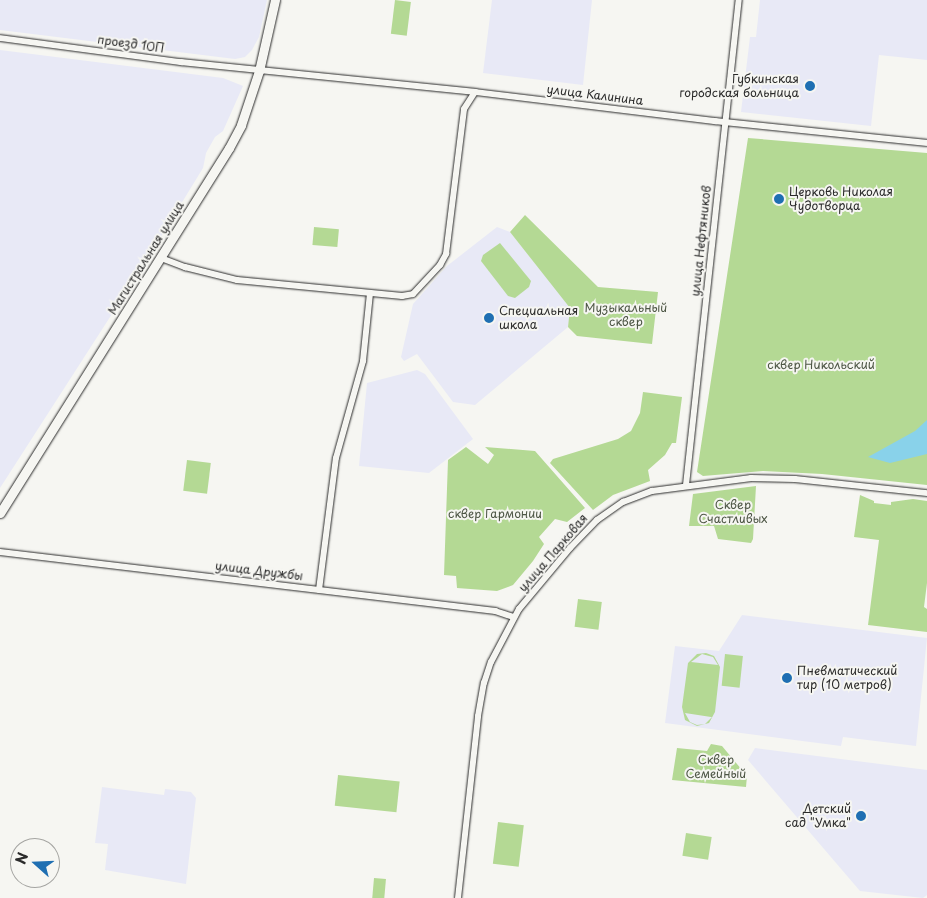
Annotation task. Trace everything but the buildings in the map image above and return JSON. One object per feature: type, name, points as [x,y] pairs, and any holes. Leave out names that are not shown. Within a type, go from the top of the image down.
[{"type":"main road","name":"Магистральная улица","points":[[0,513],[229,148],[241,125],[259,71],[275,0]]},
{"type":"street","name":"улица Нефтяников","points":[[686,485],[740,0]]},
{"type":"street","name":"проезд 10П","points":[[0,38],[259,71]]},
{"type":"street","name":"улица Калинина","points":[[259,71],[474,92],[725,122],[927,143]]},
{"type":"street","points":[[161,258],[228,279],[402,296],[413,294],[444,260],[464,109],[474,92]]},
{"type":"street","points":[[319,590],[336,458],[363,361],[370,293]]},
{"type":"street","name":"улица Парковая","points":[[458,898],[484,683],[496,650],[514,617],[570,548],[605,514],[633,497],[686,485],[751,478],[777,478],[927,493]]},
{"type":"street","name":"улица Дружбы","points":[[0,552],[495,611],[514,617]]},
{"type":"shaded area","points":[[0,0],[267,0],[259,37],[252,50],[245,57],[235,59],[0,30]]},
{"type":"shaded area","points":[[492,0],[592,0],[583,85],[483,73]]},
{"type":"shaded area","name":"Губкинская городская больница","points":[[760,0],[927,0],[927,60],[879,55],[871,126],[741,112],[750,37],[756,37]]},
{"type":"shaded area","points":[[0,50],[223,78],[243,86],[223,131],[215,137],[206,153],[203,168],[148,258],[0,488]]},
{"type":"shaded area","name":"Специальная школа","points":[[497,227],[510,232],[571,308],[568,327],[475,405],[453,402],[417,354],[404,361],[401,357],[413,304],[447,266]]},
{"type":"shaded area","points":[[417,370],[425,374],[473,439],[429,473],[359,466],[367,383]]},
{"type":"shaded area","points":[[742,615],[927,638],[916,746],[843,737],[841,746],[665,723],[675,646],[719,651]]},
{"type":"shaded area","name":"Детский сад \"Умка\"","points":[[755,748],[927,770],[927,895],[923,898],[860,891],[748,760]]},
{"type":"shaded area","points":[[102,787],[164,795],[165,789],[191,792],[196,798],[186,884],[105,870],[108,844],[95,843]]},
{"type":"green space","points":[[395,0],[411,2],[407,36],[391,34]]},
{"type":"green space","name":"сквер Никольский","points":[[748,138],[927,153],[927,485],[822,474],[763,471],[703,476],[697,472]]},
{"type":"green space","name":"Музыкальный сквер","points":[[525,215],[598,287],[658,292],[652,344],[577,336],[568,327],[570,308],[510,232]]},
{"type":"green space","points":[[314,227],[339,229],[337,247],[312,245]]},
{"type":"green space","points":[[500,243],[531,281],[529,287],[515,298],[508,296],[481,261],[483,255]]},
{"type":"green space","points":[[643,392],[682,397],[676,443],[672,443],[665,455],[648,470],[650,481],[613,495],[593,510],[550,463],[553,459],[618,439],[631,431],[640,413]]},
{"type":"green space","name":"сквер Гармонии","points":[[466,447],[488,464],[494,455],[485,447],[535,451],[585,508],[567,522],[555,519],[539,537],[544,544],[533,561],[513,585],[497,591],[457,588],[456,576],[444,575],[448,460]]},
{"type":"green space","points":[[187,460],[211,463],[207,494],[183,491]]},
{"type":"green space","name":"Сквер Счастливых","points":[[756,486],[753,539],[751,543],[718,539],[714,526],[689,526],[693,494]]},
{"type":"green space","points":[[860,495],[874,501],[874,503],[891,505],[891,502],[913,499],[927,501],[927,583],[924,607],[927,609],[927,632],[868,625],[879,540],[854,537]]},
{"type":"green space","points":[[578,599],[602,602],[598,630],[575,627]]},
{"type":"green space","points":[[706,653],[714,656],[720,667],[715,712],[709,723],[705,724],[697,726],[685,720],[682,707],[688,663],[697,654]],"holes":[[[702,654],[713,657],[718,665],[691,662]],[[685,713],[712,717],[705,724],[697,725],[690,722]]]},
{"type":"green space","points":[[725,654],[743,656],[740,688],[722,686]]},
{"type":"green space","name":"Сквер Семейный","points":[[711,744],[722,746],[747,776],[746,787],[672,780],[677,748],[707,751]]},
{"type":"green space","points":[[338,775],[400,781],[396,812],[335,806]]},
{"type":"green space","points":[[498,822],[524,825],[519,867],[493,864]]},
{"type":"green space","points":[[686,833],[712,837],[708,860],[682,856]]},
{"type":"green space","points":[[374,878],[386,879],[384,898],[372,898]]},
{"type":"water","points":[[927,420],[927,454],[890,463],[868,457],[915,431]]},
{"type":"place","name":"Губкинская городская больница","points":[[810,86]]},
{"type":"place","name":"Церковь Николая Чудотворца","points":[[779,199]]},
{"type":"place","name":"Специальная школа","points":[[489,318]]},
{"type":"place","name":"Пневматический тир (10 метров)","points":[[787,678]]},
{"type":"place","name":"Детский сад \"Умка\"","points":[[861,816]]}]
